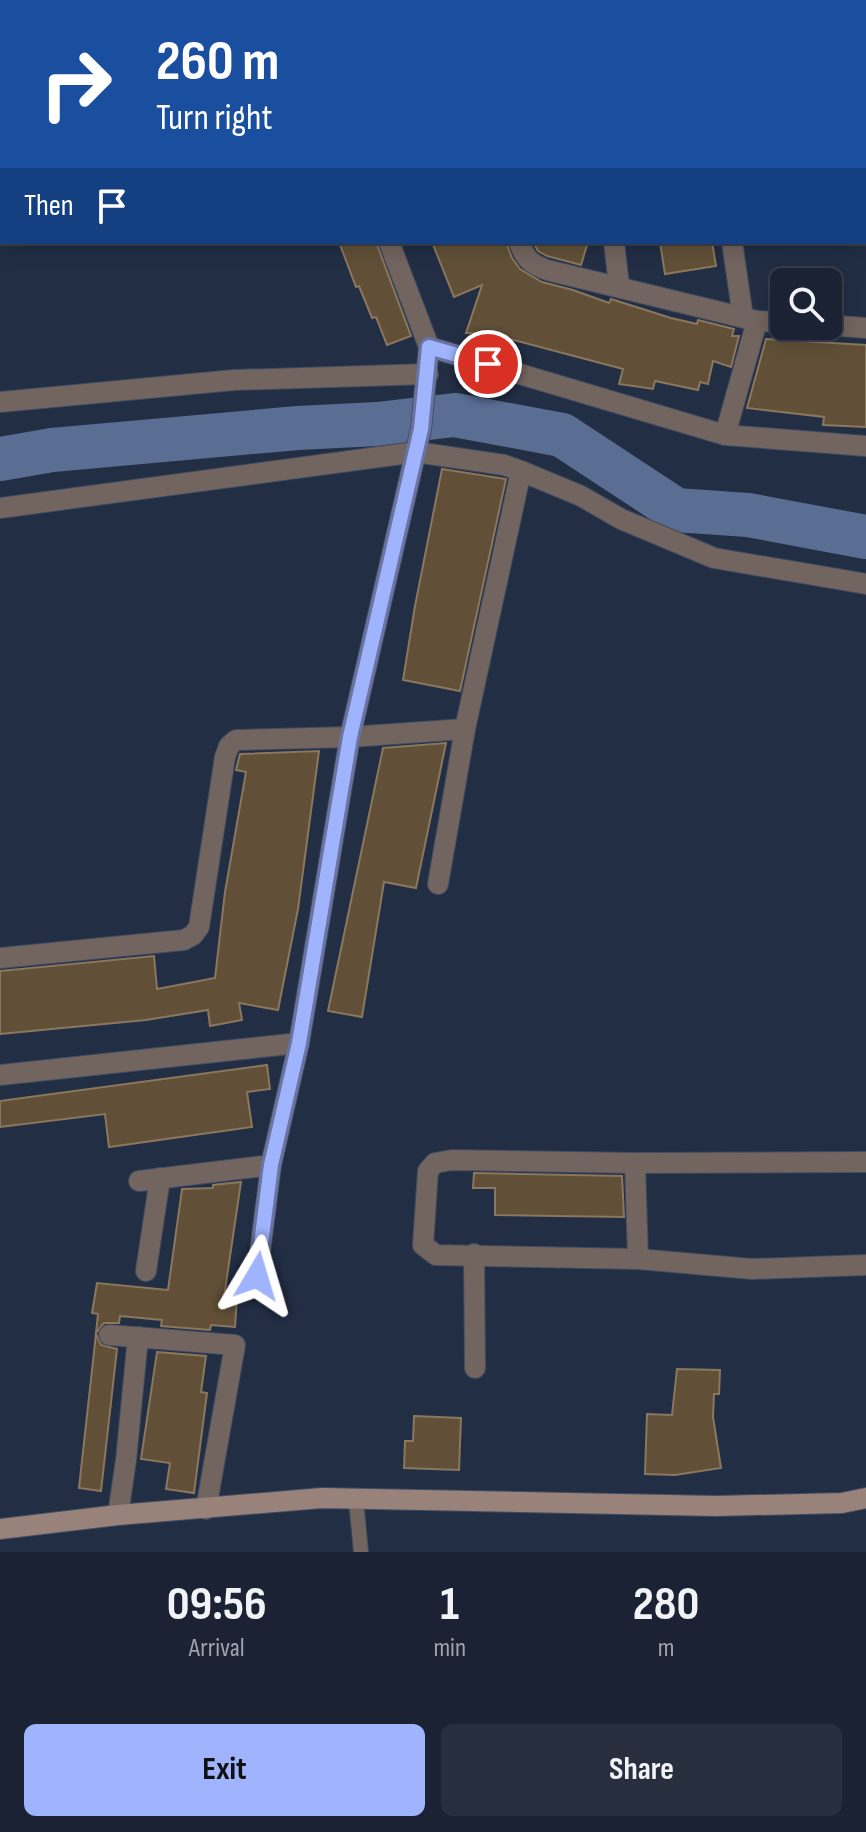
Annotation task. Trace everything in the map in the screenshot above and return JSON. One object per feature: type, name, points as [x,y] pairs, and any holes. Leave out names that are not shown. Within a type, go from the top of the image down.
[{"type":"street","points":[[257,1276],[271,1165],[299,1043],[350,737],[421,429],[429,347],[390,244]]},
{"type":"street","points":[[520,244],[523,255],[532,265],[750,319],[770,321]]},
{"type":"street","points":[[614,244],[619,286]]},
{"type":"street","points":[[725,435],[750,319],[732,244]]},
{"type":"street","points":[[842,326],[866,328]]},
{"type":"street","points":[[429,347],[725,435],[866,446]]},
{"type":"street","points":[[0,402],[234,380],[426,384]]},
{"type":"street","points":[[0,508],[416,452],[504,465],[521,471],[581,496],[621,519],[714,558],[866,584]]},
{"type":"street","points":[[438,884],[465,729],[521,471]]},
{"type":"street","points":[[0,958],[184,940],[193,935],[199,927],[225,757],[229,746],[243,739],[350,737],[465,729]]},
{"type":"street","points":[[0,1075],[299,1043]]},
{"type":"street","points":[[866,1162],[452,1160],[435,1163],[428,1171],[423,1245],[436,1255],[638,1259],[752,1269],[866,1265]]},
{"type":"street","points":[[635,1163],[638,1259]]},
{"type":"street","points":[[146,1271],[150,1180],[271,1165]]},
{"type":"street","points":[[474,1254],[475,1368]]},
{"type":"street","points":[[109,1335],[235,1345],[206,1509]]},
{"type":"street","points":[[118,1515],[138,1337]]},
{"type":"street","points":[[0,1529],[118,1515],[322,1498],[716,1506],[842,1503],[866,1498]]},
{"type":"lane","points":[[356,1500],[361,1552]]},
{"type":"building","points":[[340,244],[377,244],[411,336],[387,345],[376,317],[372,318],[359,286],[356,287]]},
{"type":"building","points":[[433,244],[507,244],[520,269],[542,282],[609,303],[611,299],[671,318],[697,324],[698,320],[734,329],[732,336],[739,336],[731,367],[713,361],[708,384],[700,382],[698,390],[655,381],[653,389],[619,384],[623,369],[491,334],[466,333],[482,285],[454,297]]},
{"type":"building","points":[[534,244],[587,244],[581,265],[538,251]]},
{"type":"building","points":[[660,244],[712,244],[716,266],[665,274]]},
{"type":"building","points":[[766,339],[866,345],[866,427],[823,425],[824,417],[747,408]]},
{"type":"building","points":[[442,469],[506,479],[460,691],[403,680]]},
{"type":"building","points":[[446,743],[416,888],[384,882],[362,1017],[328,1011],[383,748]]},
{"type":"building","points":[[319,751],[298,909],[278,1010],[239,1003],[242,1020],[210,1026],[208,1010],[146,1020],[0,1034],[0,971],[154,956],[157,989],[215,978],[225,892],[246,772],[236,770],[240,754]]},
{"type":"building","points":[[267,1065],[270,1089],[247,1092],[252,1127],[109,1147],[105,1114],[0,1127],[0,1101]]},
{"type":"building","points":[[474,1173],[622,1176],[624,1217],[495,1215],[495,1188],[473,1188]]},
{"type":"building","points":[[241,1182],[224,1297],[237,1298],[235,1327],[211,1325],[210,1330],[161,1326],[162,1320],[120,1316],[119,1323],[104,1323],[96,1333],[98,1314],[92,1313],[97,1283],[168,1290],[182,1189],[213,1188],[213,1185]]},
{"type":"building","points":[[96,1334],[101,1345],[117,1349],[101,1491],[79,1488]]},
{"type":"building","points":[[157,1352],[206,1356],[201,1392],[207,1393],[194,1493],[166,1489],[170,1463],[141,1459]]},
{"type":"building","points":[[677,1369],[720,1370],[719,1394],[714,1394],[713,1417],[721,1468],[675,1475],[645,1474],[647,1414],[672,1415]]},
{"type":"building","points":[[414,1416],[461,1418],[459,1470],[404,1468],[405,1441],[413,1441]]},
{"type":"waterway","points":[[0,459],[52,450],[455,415],[562,435],[676,510],[748,515],[866,537]]},
{"type":"route","points":[[257,1276],[271,1165],[299,1043],[350,737],[421,429],[429,347],[488,364]]}]
